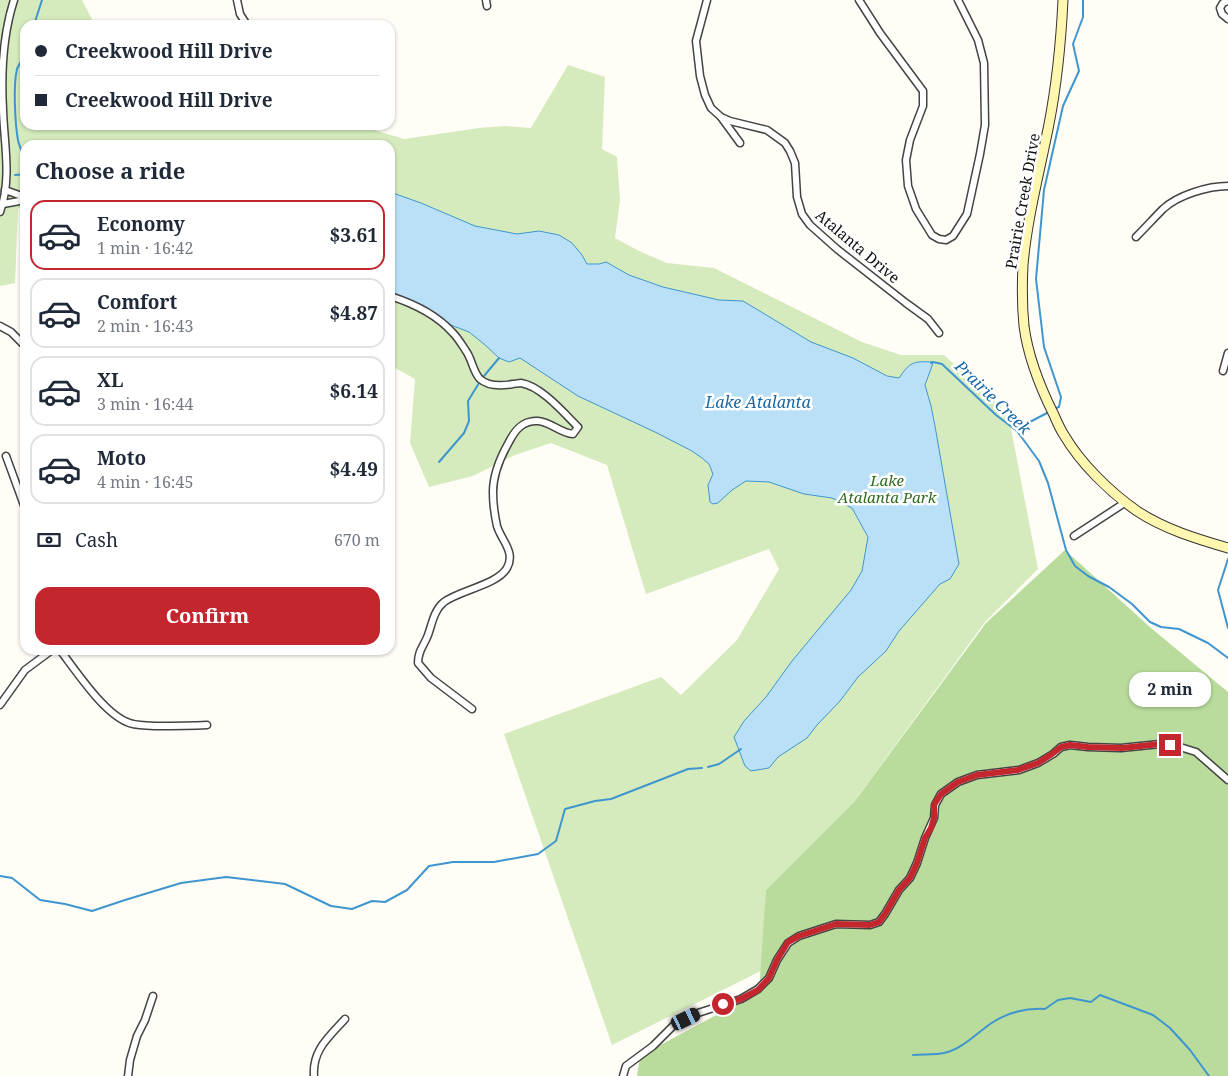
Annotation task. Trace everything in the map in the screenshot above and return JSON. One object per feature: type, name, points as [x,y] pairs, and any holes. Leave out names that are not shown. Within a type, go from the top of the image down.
[{"type":"main road","name":"Prairie Creek Drive","points":[[1063,0],[1055,86],[1023,264],[1022,301],[1024,327],[1031,359],[1044,394],[1064,436],[1085,464],[1109,489],[1138,512],[1170,528],[1228,548]]},
{"type":"street","points":[[0,212],[5,190],[7,163],[3,108],[5,38],[14,0]]},
{"type":"street","points":[[237,0],[240,14],[244,20]]},
{"type":"street","points":[[707,0],[696,41],[700,76],[711,108],[721,117],[740,143]]},
{"type":"street","points":[[859,0],[880,34],[923,91],[923,106],[910,140],[906,160],[908,186],[916,209],[932,235],[946,240],[958,230],[967,214],[985,125],[984,63],[978,40],[958,0]]},
{"type":"street","points":[[1228,1],[1223,3],[1220,8],[1222,14],[1228,19]]},
{"type":"street","name":"Atalanta Drive","points":[[721,117],[767,130],[785,143],[795,164],[797,197],[802,214],[810,225],[845,255],[928,319],[939,333]]},
{"type":"street","points":[[1136,238],[1164,208],[1174,201],[1200,189],[1228,186]]},
{"type":"street","points":[[5,190],[20,195]]},
{"type":"street","points":[[2,204],[20,201]]},
{"type":"street","points":[[395,297],[404,300],[438,320],[452,332],[468,353],[480,379],[493,385],[520,383],[538,389],[578,428],[573,434],[569,434],[551,424],[537,421],[524,423],[514,432],[496,473],[493,492],[497,527],[510,555],[506,570],[493,580],[444,602],[436,612],[428,636],[418,655],[418,663],[430,678],[472,710]]},
{"type":"street","points":[[0,326],[11,332],[20,341]]},
{"type":"street","points":[[1223,371],[1228,354]]},
{"type":"street","points":[[6,456],[20,494]]},
{"type":"street","points":[[1074,536],[1126,502]]},
{"type":"street","points":[[0,705],[25,670],[45,655]]},
{"type":"street","points":[[64,655],[96,697],[116,716],[128,723],[159,726],[207,725]]},
{"type":"street","points":[[623,1076],[626,1066],[653,1046],[674,1025],[698,1014],[741,999],[758,990],[769,978],[788,942],[799,936],[836,924],[870,925],[879,922],[899,890],[910,878],[925,838],[931,828],[934,818],[934,805],[941,794],[958,782],[977,775],[1018,770],[1038,763],[1061,747],[1070,745],[1122,748],[1160,744],[1196,752],[1228,780]]},
{"type":"street","points":[[128,1076],[130,1060],[153,996]]},
{"type":"street","points":[[314,1076],[313,1066],[317,1053],[345,1019]]},
{"type":"green space","name":"Lake Atalanta Park","points":[[0,0],[82,0],[92,20],[20,20],[20,130],[374,130],[404,139],[479,128],[506,126],[531,128],[568,65],[605,77],[602,149],[617,157],[620,200],[615,238],[667,263],[714,268],[862,342],[901,355],[944,355],[1008,413],[1038,569],[985,622],[855,801],[766,890],[763,970],[612,1045],[504,734],[661,677],[681,695],[737,640],[779,569],[769,549],[646,594],[607,465],[551,443],[515,455],[473,476],[429,487],[410,443],[415,379],[395,368],[395,140],[20,140],[20,209],[18,208],[15,283],[0,286]]},
{"type":"green space","points":[[1065,550],[1151,628],[1228,692],[1228,1076],[637,1076],[640,1056],[759,992],[766,890],[855,801],[986,623]]},
{"type":"water","name":"Lake Atalanta","points":[[395,194],[475,226],[517,234],[539,231],[559,235],[572,243],[587,264],[606,262],[629,275],[663,287],[719,300],[743,301],[811,342],[853,358],[887,376],[899,378],[909,366],[916,362],[933,362],[925,385],[935,426],[959,564],[950,579],[940,584],[899,631],[886,651],[858,677],[840,701],[807,738],[778,757],[769,768],[751,771],[745,766],[734,737],[744,721],[766,697],[792,661],[851,590],[862,571],[868,537],[852,508],[832,498],[804,494],[769,482],[746,481],[732,490],[718,503],[713,504],[710,502],[708,485],[713,474],[709,464],[692,451],[578,396],[520,358],[509,362],[499,358],[469,332],[438,320],[417,303],[395,294]]},
{"type":"waterway","points":[[36,20],[42,0]]},
{"type":"waterway","points":[[1056,408],[1059,407],[1061,397],[1044,347],[1036,279],[1044,190],[1063,106],[1079,71],[1073,44],[1083,17],[1083,0]]},
{"type":"waterway","points":[[20,64],[17,69],[15,94],[15,114],[20,147]]},
{"type":"waterway","points":[[15,175],[20,174]]},
{"type":"waterway","points":[[484,376],[499,358]]},
{"type":"waterway","name":"Prairie Creek","points":[[931,363],[942,364],[996,415],[1017,431],[1039,461],[1048,483],[1066,550],[1075,566],[1132,604],[1150,622],[1161,627],[1179,629],[1208,643],[1228,658]]},
{"type":"waterway","points":[[439,462],[464,433],[469,421],[468,401],[479,383]]},
{"type":"waterway","points":[[1017,431],[1047,413]]},
{"type":"waterway","points":[[1228,559],[1218,590],[1228,628]]},
{"type":"waterway","points":[[708,767],[719,764],[741,749]]},
{"type":"waterway","points":[[0,876],[12,878],[40,900],[92,911],[181,883],[226,877],[285,884],[331,906],[352,909],[372,901],[385,902],[407,890],[429,866],[453,862],[494,862],[538,854],[556,841],[565,809],[611,799],[688,769],[702,768]]},
{"type":"waterway","points":[[913,1055],[937,1054],[951,1051],[963,1045],[996,1020],[1009,1014],[1023,1010],[1045,1009],[1058,1000],[1070,998],[1091,1002],[1100,995],[1153,1015],[1170,1028],[1190,1050],[1209,1076]]},
{"type":"route","points":[[723,1004],[741,999],[758,990],[769,978],[788,942],[799,936],[836,924],[860,926],[879,922],[899,890],[910,878],[925,838],[931,828],[934,818],[934,805],[941,794],[958,782],[977,775],[1018,770],[1038,763],[1061,747],[1070,745],[1122,748],[1160,744],[1170,745]]}]
